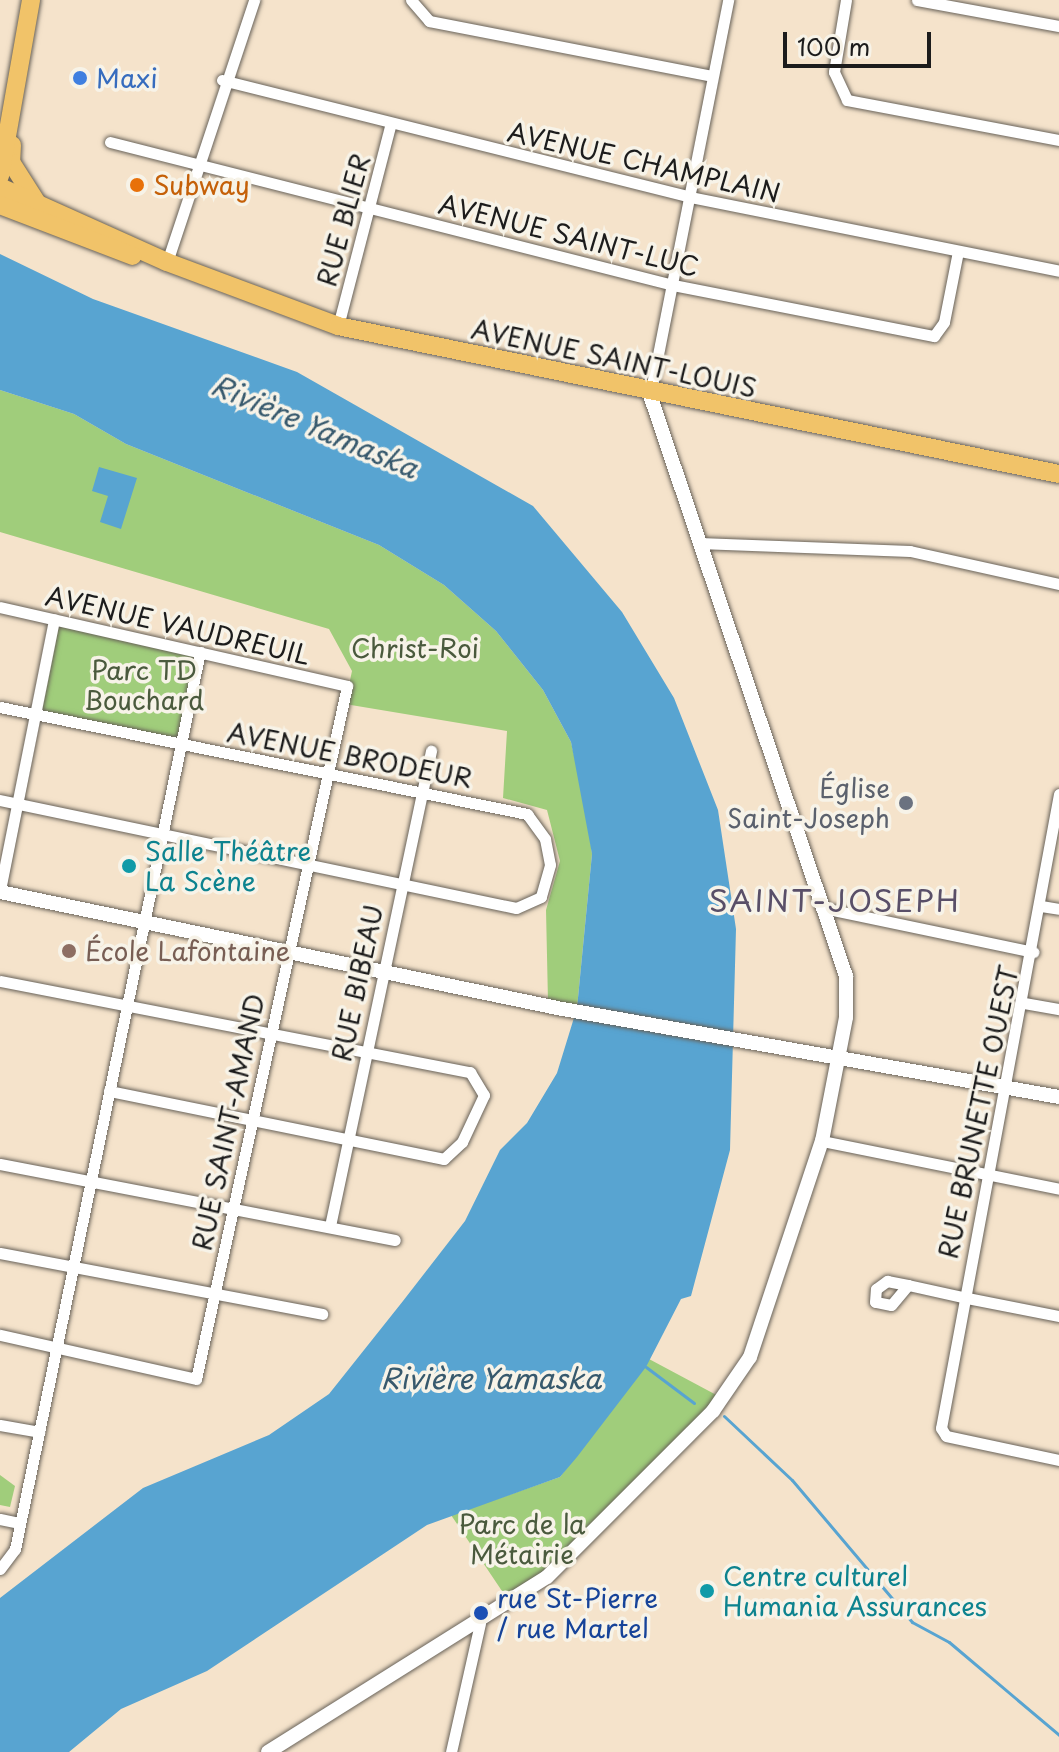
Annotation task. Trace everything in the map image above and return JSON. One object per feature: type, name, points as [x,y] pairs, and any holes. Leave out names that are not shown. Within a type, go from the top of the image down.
[{"type":"main road","points":[[0,176],[15,74],[31,0]]},
{"type":"main road","points":[[15,74],[11,162],[41,208]]},
{"type":"main road","name":"AVENUE SAINT-LOUIS","points":[[0,187],[167,262]]},
{"type":"main road","name":"AVENUE SAINT-LOUIS","points":[[0,205],[167,262],[338,326],[650,395],[1059,474]]},
{"type":"street","points":[[167,262],[222,80],[254,0]]},
{"type":"street","points":[[411,0],[429,21],[712,76]]},
{"type":"street","points":[[268,1752],[480,1623],[589,1541],[713,1411],[750,1357],[822,1141],[840,1062],[846,976],[650,395],[728,0]]},
{"type":"street","points":[[846,0],[834,72],[847,100],[1059,140]]},
{"type":"street","points":[[917,0],[1059,26]]},
{"type":"street","name":"AVENUE CHAMPLAIN","points":[[222,80],[390,126],[690,197],[1059,271]]},
{"type":"street","name":"RUE BLIER","points":[[338,326],[390,126]]},
{"type":"street","name":"AVENUE SAINT-LUC","points":[[110,142],[673,285],[934,336],[944,322],[958,251]]},
{"type":"street","points":[[699,543],[896,549],[1059,584]]},
{"type":"street","name":"AVENUE VAUDREUIL","points":[[0,607],[347,686]]},
{"type":"street","points":[[54,619],[0,891],[557,1008],[840,1062],[1059,1097]]},
{"type":"street","points":[[0,1569],[15,1549],[200,652]]},
{"type":"street","name":"RUE SAINT-AMAND","points":[[57,1348],[196,1379],[215,1294],[229,1209],[347,686]]},
{"type":"street","name":"AVENUE BRODEUR","points":[[0,707],[527,814],[537,823],[550,865],[546,887],[530,905],[516,908],[400,883]]},
{"type":"street","name":"RUE BIBEAU","points":[[330,1226],[381,970],[431,751]]},
{"type":"street","name":"RUE BRUNETTE OUEST","points":[[1059,794],[993,1177],[962,1297],[941,1428],[946,1436],[1059,1460]]},
{"type":"street","points":[[0,800],[400,883]]},
{"type":"street","points":[[1041,906],[1059,909]]},
{"type":"street","points":[[823,908],[1033,952]]},
{"type":"street","points":[[0,981],[470,1072],[482,1082],[478,1115],[444,1159],[109,1091]]},
{"type":"street","points":[[1024,1003],[1059,1009]]},
{"type":"street","points":[[822,1141],[1059,1189]]},
{"type":"street","points":[[0,1164],[395,1240]]},
{"type":"street","points":[[0,1253],[71,1269],[322,1314]]},
{"type":"street","points":[[908,1285],[1059,1316]]},
{"type":"street","points":[[0,1335],[57,1348]]},
{"type":"street","points":[[0,1425],[39,1432]]},
{"type":"street","points":[[0,1519],[19,1523]]},
{"type":"street","points":[[451,1752],[480,1623]]},
{"type":"green space","name":"Christ-Roi","points":[[0,390],[74,414],[126,444],[379,545],[444,585],[496,631],[543,690],[571,742],[587,811],[592,854],[577,1008],[548,1002],[546,910],[560,861],[547,810],[503,798],[507,731],[345,704],[352,671],[329,629],[0,532]]},
{"type":"green space","name":"Parc TD Bouchard","points":[[51,618],[203,648],[182,741],[32,711]]},
{"type":"green space","name":"Parc de la Métairie","points":[[649,1359],[722,1398],[510,1603],[451,1515],[560,1477]]},
{"type":"green space","points":[[0,1475],[15,1486],[10,1507],[0,1505]]},
{"type":"water","name":"Rivière Yamaska","points":[[0,254],[93,299],[297,372],[533,506],[622,612],[674,698],[718,810],[736,929],[730,1150],[691,1296],[681,1299],[646,1367],[577,1457],[560,1477],[427,1525],[207,1671],[121,1709],[69,1752],[0,1752],[0,1598],[143,1488],[269,1435],[329,1394],[403,1301],[465,1221],[500,1150],[527,1123],[557,1073],[577,1008],[592,854],[571,742],[543,690],[496,631],[444,585],[379,545],[126,444],[74,414],[0,390]]},
{"type":"water","points":[[99,467],[137,478],[121,529],[100,522],[108,496],[92,491]]},
{"type":"waterway","points":[[646,1367],[694,1403]]},
{"type":"waterway","points":[[724,1416],[792,1480],[912,1622],[949,1642],[1059,1735]]},
{"type":"place","name":"Maxi","points":[[80,78]]},
{"type":"place","name":"Subway","points":[[137,185]]},
{"type":"place","name":"Église Saint-Joseph","points":[[906,803]]},
{"type":"place","name":"Salle Théâtre La Scène","points":[[129,866]]},
{"type":"place","name":"École Lafontaine","points":[[69,951]]},
{"type":"place","name":"Centre culturel Humania Assurances","points":[[707,1591]]},
{"type":"place","name":"rue St-Pierre / rue Martel","points":[[481,1613]]},
{"type":"district","name":"SAINT-JOSEPH","points":[[835,900]]}]
